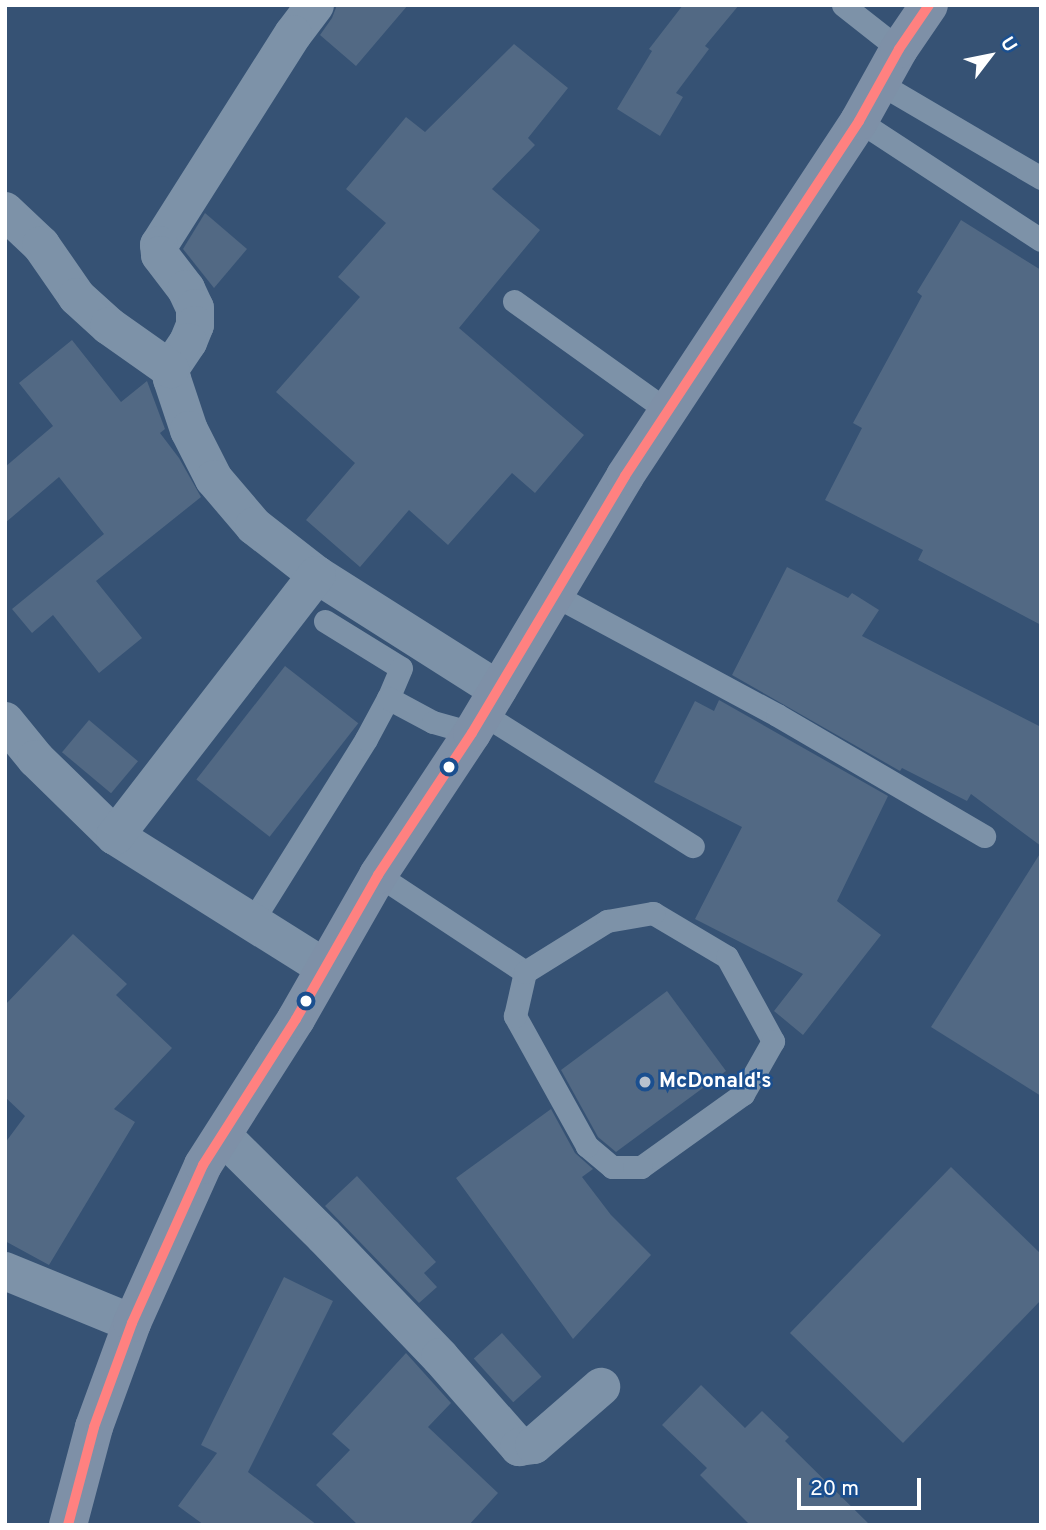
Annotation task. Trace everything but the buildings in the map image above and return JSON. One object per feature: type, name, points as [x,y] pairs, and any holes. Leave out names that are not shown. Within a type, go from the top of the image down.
[{"type":"highway","points":[[68,1525],[94,1427],[132,1323],[204,1164],[296,1019],[378,876],[556,596],[625,476],[859,121],[899,49],[929,5]]},
{"type":"street","points":[[170,369],[188,342],[195,325],[195,308],[186,289],[160,255],[159,245],[293,34],[315,5]]},
{"type":"street","points":[[5,211],[35,237],[77,297],[109,326],[170,369],[188,430],[214,479],[254,526],[484,712]]},
{"type":"street","points":[[115,836],[317,575]]},
{"type":"street","points":[[5,721],[36,759],[115,836],[253,920],[324,967]]},
{"type":"street","points":[[222,1136],[392,1306],[519,1447],[534,1445],[601,1387]]},
{"type":"street","points":[[5,1271],[132,1323]]},
{"type":"lane","points":[[843,5],[899,49]]},
{"type":"lane","points":[[879,83],[1041,178]]},
{"type":"lane","points":[[859,121],[1041,240]]},
{"type":"lane","points":[[514,301],[668,412]]},
{"type":"lane","points":[[556,596],[777,715],[984,836]]},
{"type":"lane","points":[[253,920],[366,739],[410,653],[325,621]]},
{"type":"lane","points":[[388,698],[433,722],[484,712],[693,846]]},
{"type":"lane","points":[[378,876],[525,972]]},
{"type":"lane","points":[[653,913],[727,957],[773,1041],[743,1094],[640,1167],[612,1167],[587,1146],[515,1016],[525,972],[607,921],[653,913]]},
{"type":"transit line","points":[[68,1525],[94,1427],[132,1323],[203,1165],[296,1019],[378,875],[472,733],[625,476],[859,121],[899,49],[929,5]]},
{"type":"place","name":"McDonald's","points":[[645,1082]]}]
